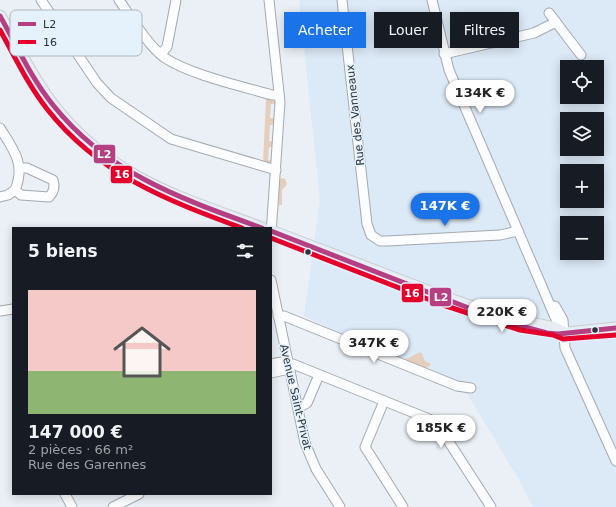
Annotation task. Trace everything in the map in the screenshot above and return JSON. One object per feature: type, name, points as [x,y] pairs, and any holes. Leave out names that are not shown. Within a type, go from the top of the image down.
[{"type":"main road","points":[[0,16],[10,34]]},
{"type":"main road","points":[[22,56],[52,104],[80,135],[98,151],[131,174],[149,184],[259,227]]},
{"type":"main road","points":[[272,232],[446,298],[502,317],[555,328],[563,332],[616,328]]},
{"type":"street","points":[[41,0],[48,10]]},
{"type":"street","points":[[119,0],[126,10]]},
{"type":"street","points":[[161,54],[167,47],[176,0]]},
{"type":"street","points":[[269,0],[279,95],[276,170],[271,227]]},
{"type":"street","name":"Rue des Vanneaux","points":[[342,0],[368,231],[372,237],[380,241],[500,235],[518,231]]},
{"type":"street","points":[[432,0],[449,70],[543,286],[563,320],[565,348],[616,461]]},
{"type":"street","points":[[549,13],[581,55]]},
{"type":"street","points":[[444,54],[534,33],[556,22]]},
{"type":"street","points":[[142,32],[150,43],[164,57],[187,69],[272,95],[279,95]]},
{"type":"street","points":[[79,56],[97,82],[111,98],[170,139],[276,170]]},
{"type":"street","points":[[0,128],[18,158],[20,168],[15,190],[8,195],[0,197]]},
{"type":"street","points":[[15,190],[21,195],[49,197],[53,193],[55,184],[53,180],[27,168],[20,168]]},
{"type":"street","name":"Avenue Saint-Privat","points":[[272,285],[288,365],[308,452],[318,473],[340,507]]},
{"type":"street","points":[[0,311],[12,309]]},
{"type":"street","points":[[278,316],[284,316],[457,386],[471,388]]},
{"type":"street","points":[[272,364],[293,364],[434,421],[491,507]]},
{"type":"street","points":[[272,373],[288,365]]},
{"type":"street","points":[[298,408],[307,404],[319,375]]},
{"type":"street","points":[[384,401],[365,447],[404,507]]},
{"type":"street","points":[[66,495],[72,507]]},
{"type":"street","points":[[113,507],[137,495]]},
{"type":"shaded area","points":[[299,0],[616,0],[616,507],[533,507],[519,480],[468,395],[304,316],[320,200],[304,48],[366,48],[366,12],[300,12]]},
{"type":"shaded area","points":[[266,98],[274,101],[276,104],[271,104],[270,118],[275,118],[275,125],[270,125],[269,141],[274,142],[274,147],[269,147],[268,160],[273,161],[271,164],[263,164]]},
{"type":"shaded area","points":[[281,178],[285,179],[287,184],[282,190],[282,205],[279,205],[279,181]]},
{"type":"shaded area","points":[[421,352],[425,361],[431,364],[426,369],[404,360]]},
{"type":"transit line","name":"L2","points":[[0,16],[10,34]]},
{"type":"transit line","name":"16","points":[[0,30],[10,49]]},
{"type":"transit line","name":"16","points":[[14,56],[47,109],[67,132],[88,151],[111,168],[160,195],[239,227]]},
{"type":"transit line","name":"L2","points":[[22,56],[45,95],[74,129],[122,167],[175,195],[259,227]]},
{"type":"transit line","name":"L2","points":[[272,231],[502,321],[547,333],[558,334],[616,328]]},
{"type":"transit line","name":"16","points":[[272,238],[443,305],[520,330],[553,335],[563,339],[616,335]]}]
